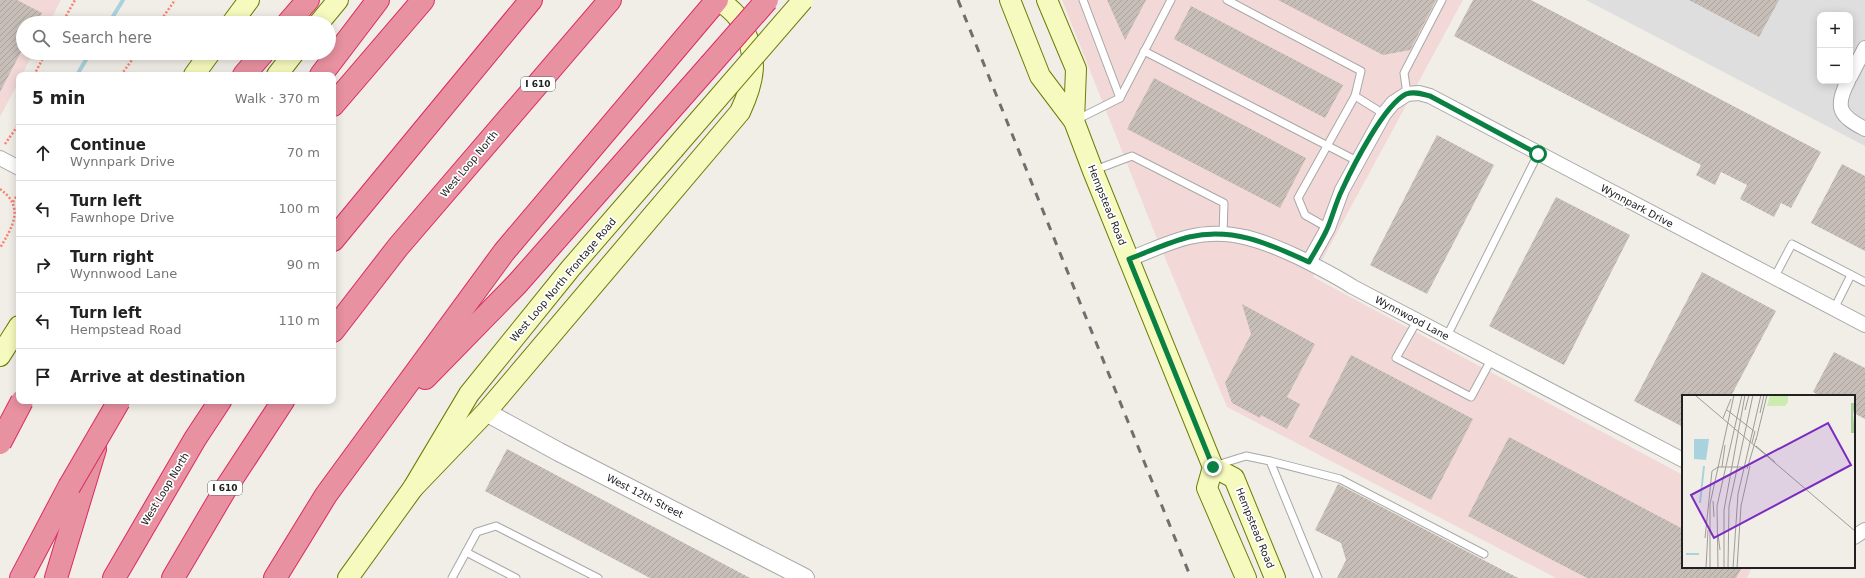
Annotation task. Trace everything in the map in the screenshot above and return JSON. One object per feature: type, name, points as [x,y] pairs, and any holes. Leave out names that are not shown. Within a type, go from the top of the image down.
[{"type":"highway","points":[[294,16],[308,0]]},
{"type":"highway","points":[[336,55],[378,0]]},
{"type":"highway","points":[[336,102],[423,0]]},
{"type":"highway","points":[[336,236],[413,141],[531,0]]},
{"type":"highway","name":"West Loop North","points":[[336,326],[398,247],[610,0]]},
{"type":"highway","points":[[275,578],[326,495],[504,252],[718,0]]},
{"type":"highway","points":[[368,436],[517,284],[767,0]]},
{"type":"highway","points":[[247,72],[257,60]]},
{"type":"highway","points":[[323,72],[332,60]]},
{"type":"highway","points":[[0,442],[20,404]]},
{"type":"highway","points":[[56,578],[82,494],[106,404]]},
{"type":"highway","points":[[21,578],[69,487],[117,404]]},
{"type":"highway","name":"West Loop North","points":[[114,578],[191,446],[218,404]]},
{"type":"highway","name":"I 610","points":[[173,578],[226,488],[280,404]]},
{"type":"main road","points":[[237,16],[249,0]]},
{"type":"main road","points":[[325,16],[338,0]]},
{"type":"main road","points":[[413,488],[486,412],[740,112],[752,80],[753,59],[751,43],[737,16],[718,0]]},
{"type":"main road","name":"West Loop North Frontage Road","points":[[348,578],[413,488],[469,394],[570,269],[803,0]]},
{"type":"main road","name":"Hempstead Road","points":[[1010,0],[1040,76],[1074,121],[1213,467],[1234,478],[1275,578]]},
{"type":"main road","name":"Hempstead Road","points":[[1047,0],[1076,69],[1074,121]]},
{"type":"main road","points":[[196,72],[205,60]]},
{"type":"main road","points":[[279,72],[289,60]]},
{"type":"main road","points":[[0,356],[16,331]]},
{"type":"main road","points":[[0,442],[28,404]]},
{"type":"main road","points":[[1213,467],[1207,488],[1246,578]]},
{"type":"street","points":[[1853,71],[1865,48]]},
{"type":"street","points":[[1847,84],[1841,97],[1840,106],[1843,115],[1850,121],[1865,129]]},
{"type":"street","name":"Wynnpark Drive","points":[[1408,94],[1419,93],[1430,96],[1865,325]]},
{"type":"street","points":[[1309,262],[1328,228],[1342,190],[1384,114],[1393,103],[1408,94]]},
{"type":"street","points":[[0,158],[16,166]]},
{"type":"street","name":"Wynnwood Lane","points":[[1129,259],[1189,237],[1223,234],[1252,238],[1268,243],[1309,262],[1417,321],[1682,459]]},
{"type":"street","name":"West 12th Street","points":[[486,412],[559,452],[805,578]]},
{"type":"lane","points":[[1083,0],[1120,98]]},
{"type":"lane","points":[[1074,121],[1120,98],[1171,0]]},
{"type":"lane","points":[[1227,0],[1361,70],[1355,96],[1298,198],[1305,215],[1328,228]]},
{"type":"lane","points":[[1408,94],[1404,73],[1442,0]]},
{"type":"lane","points":[[1144,51],[1357,161]]},
{"type":"lane","points":[[1355,96],[1384,114]]},
{"type":"lane","points":[[1447,336],[1538,154]]},
{"type":"lane","points":[[1093,171],[1132,156],[1224,203],[1223,234]]},
{"type":"lane","points":[[1774,278],[1792,244],[1865,282]]},
{"type":"lane","points":[[1834,309],[1851,275]]},
{"type":"lane","points":[[1417,321],[1396,358],[1471,397],[1491,360]]},
{"type":"lane","points":[[1213,467],[1246,456],[1340,479],[1484,554]]},
{"type":"lane","points":[[1270,461],[1318,578]]},
{"type":"lane","points":[[452,578],[477,532],[496,526],[598,578]]},
{"type":"lane","points":[[466,552],[516,578]]},
{"type":"path","points":[[66,16],[74,0]]},
{"type":"path","points":[[163,16],[175,0]]},
{"type":"path","points":[[36,72],[42,60]]},
{"type":"path","points":[[123,72],[132,60]]},
{"type":"path","points":[[5,144],[16,128]]},
{"type":"path","points":[[0,189],[7,194],[16,212],[14,222],[0,248]]},
{"type":"path","points":[[12,202],[16,196]]},
{"type":"shaded area","points":[[0,0],[61,0],[53,16],[16,16],[16,60],[30,60],[24,72],[16,72],[16,87],[0,117]]},
{"type":"shaded area","points":[[1062,0],[1463,0],[1313,277],[1682,474],[1682,568],[1752,568],[1747,578],[1556,578],[1227,407],[1153,229]]},
{"type":"shaded area","points":[[1586,0],[1865,0],[1865,146]]},
{"type":"building","points":[[0,0],[17,0],[42,13],[40,16],[16,16],[17,60],[0,92]]},
{"type":"building","points":[[1107,0],[1146,0],[1125,40]]},
{"type":"building","points":[[1278,0],[1436,0],[1410,50],[1383,55]]},
{"type":"building","points":[[1473,0],[1531,0],[1821,152],[1791,208],[1781,203],[1774,217],[1740,199],[1747,185],[1721,172],[1715,185],[1696,175],[1701,165],[1454,36]]},
{"type":"building","points":[[1689,0],[1779,0],[1759,37]]},
{"type":"building","points":[[1191,6],[1343,85],[1325,118],[1174,39]]},
{"type":"building","points":[[1154,78],[1306,158],[1280,208],[1127,129]]},
{"type":"building","points":[[1437,135],[1494,165],[1427,294],[1370,265]]},
{"type":"building","points":[[1842,164],[1865,176],[1865,251],[1811,223]]},
{"type":"building","points":[[1556,197],[1630,235],[1564,365],[1489,326]]},
{"type":"building","points":[[1702,272],[1776,311],[1732,395],[1682,395],[1682,426],[1634,401]]},
{"type":"building","points":[[1242,304],[1315,344],[1287,397],[1300,404],[1287,429],[1261,415],[1260,418],[1232,403],[1225,383],[1251,334]]},
{"type":"building","points":[[1834,352],[1865,368],[1865,419],[1855,414],[1855,395],[1819,395],[1813,392]]},
{"type":"building","points":[[1351,355],[1473,419],[1431,500],[1309,437]]},
{"type":"building","points":[[1509,437],[1682,528],[1682,568],[1741,568],[1736,578],[1587,578],[1468,516]]},
{"type":"building","points":[[507,449],[750,578],[650,578],[485,491]]},
{"type":"building","points":[[1338,484],[1518,578],[1337,578],[1346,560],[1341,543],[1315,530]]},
{"type":"waterway","points":[[113,16],[123,0]]},
{"type":"waterway","points":[[79,72],[86,60]]},
{"type":"railway","points":[[958,0],[1191,578]]},
{"type":"route","points":[[1213,467],[1129,259],[1189,237],[1223,234],[1252,238],[1268,243],[1309,262],[1328,228],[1342,190],[1384,114],[1393,103],[1408,94],[1419,93],[1430,96],[1538,154]]}]
